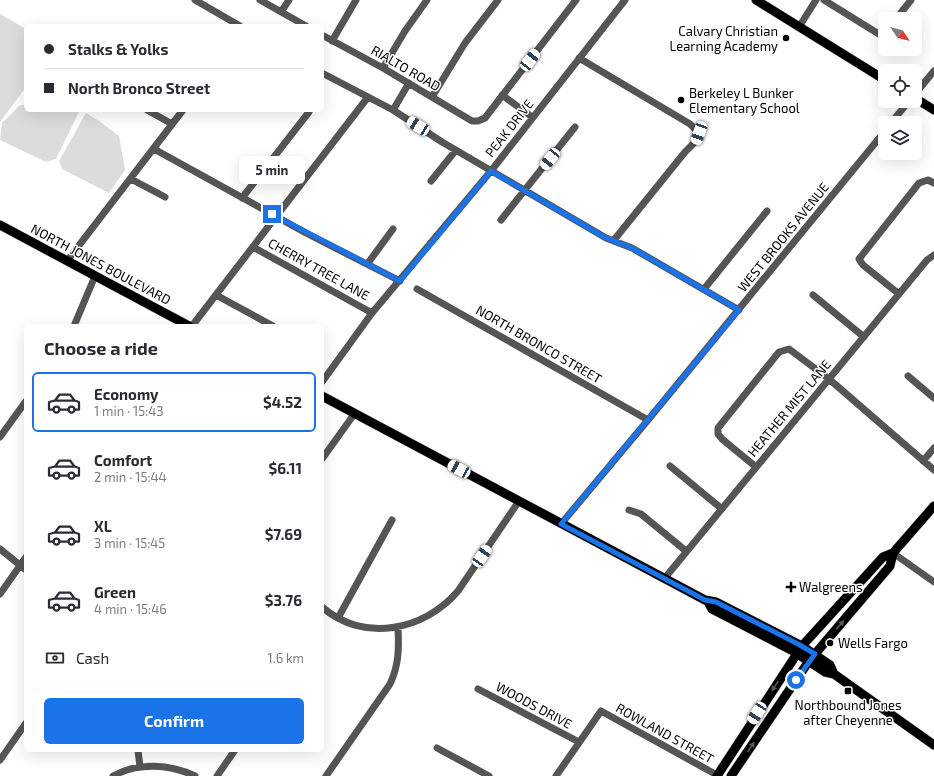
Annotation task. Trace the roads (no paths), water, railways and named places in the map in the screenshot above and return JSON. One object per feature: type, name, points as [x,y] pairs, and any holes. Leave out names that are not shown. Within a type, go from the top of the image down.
[{"type":"main road","points":[[756,0],[878,76]]},
{"type":"main road","points":[[922,102],[934,110]]},
{"type":"main road","name":"NORTH JONES BOULEVARD","points":[[0,225],[185,324]]},
{"type":"main road","points":[[324,397],[708,602],[712,609],[800,650],[812,658],[830,665],[834,674],[934,745]]},
{"type":"main road","points":[[717,775],[800,650],[883,557],[893,553],[934,506]]},
{"type":"main road","points":[[731,776],[812,658],[890,566],[893,553]]},
{"type":"street","points":[[195,0],[237,24]]},
{"type":"street","points":[[260,0],[303,24]]},
{"type":"street","points":[[282,12],[289,0]]},
{"type":"street","points":[[332,41],[356,0]]},
{"type":"street","points":[[383,68],[405,31],[427,0]]},
{"type":"street","points":[[432,97],[465,43],[498,0]]},
{"type":"street","points":[[532,117],[502,95],[576,0]]},
{"type":"street","name":"PEAK DRIVE","points":[[324,379],[372,313],[491,171],[625,0]]},
{"type":"street","points":[[799,27],[816,0]]},
{"type":"street","points":[[824,0],[878,31]]},
{"type":"street","points":[[902,12],[911,0]]},
{"type":"street","name":"RIALTO ROAD","points":[[324,36],[383,68],[472,121],[478,121],[485,118],[502,95]]},
{"type":"street","points":[[579,58],[690,124],[699,133],[696,141],[680,158],[614,240]]},
{"type":"street","points":[[922,86],[934,71]]},
{"type":"street","points":[[324,73],[393,110],[456,150],[524,190],[614,240],[632,248],[739,310]]},
{"type":"street","points":[[393,110],[409,83]]},
{"type":"street","points":[[194,324],[368,97]]},
{"type":"street","points":[[897,116],[903,108]]},
{"type":"street","points":[[151,112],[172,124]]},
{"type":"street","points":[[67,261],[181,112]]},
{"type":"street","points":[[242,198],[309,112]]},
{"type":"street","points":[[501,220],[575,127]]},
{"type":"street","name":"WEST BROOKS AVENUE","points":[[561,524],[878,140]]},
{"type":"street","points":[[154,149],[306,233],[368,263],[400,281]]},
{"type":"street","points":[[431,181],[456,150]]},
{"type":"street","points":[[131,179],[165,197]]},
{"type":"street","points":[[899,294],[862,265],[859,259],[914,189],[923,180],[928,180],[934,183]]},
{"type":"street","points":[[704,289],[767,211]]},
{"type":"street","points":[[368,263],[393,229]]},
{"type":"street","name":"CHERRY TREE LANE","points":[[253,247],[372,313]]},
{"type":"street","name":"HEATHER MIST LANE","points":[[664,579],[927,260],[934,256]]},
{"type":"street","points":[[75,324],[95,276]]},
{"type":"street","name":"NORTH BRONCO STREET","points":[[417,288],[648,420]]},
{"type":"street","points":[[216,295],[269,324]]},
{"type":"street","points":[[813,295],[864,337]]},
{"type":"street","points":[[756,467],[722,439],[718,434],[720,424],[779,352],[786,349],[792,350],[829,379],[934,470]]},
{"type":"street","points":[[908,376],[934,398]]},
{"type":"street","points":[[0,437],[24,404]]},
{"type":"street","points":[[324,456],[355,413]]},
{"type":"street","points":[[923,461],[934,448]]},
{"type":"street","points":[[670,466],[722,509]]},
{"type":"street","points":[[324,608],[338,618],[354,625],[377,629],[398,628],[412,624],[434,613],[450,600],[519,501]]},
{"type":"street","points":[[629,510],[641,514],[686,552]]},
{"type":"street","points":[[338,618],[392,520]]},
{"type":"street","points":[[0,549],[23,567],[0,594]]},
{"type":"street","points":[[893,553],[934,582]]},
{"type":"street","points":[[326,776],[390,684],[395,674],[400,654],[398,628]]},
{"type":"street","name":"WOODS DRIVE","points":[[478,689],[579,742]]},
{"type":"street","name":"ROWLAND STREET","points":[[579,742],[601,711],[717,775]]},
{"type":"street","points":[[0,760],[24,726]]},
{"type":"street","points":[[556,776],[579,742]]},
{"type":"street","points":[[437,748],[489,776]]},
{"type":"street","points":[[138,752],[140,767]]},
{"type":"street","points":[[217,776],[234,752]]},
{"type":"street","points":[[113,776],[140,767],[164,767],[195,776]]},
{"type":"place","name":"Calvary Christian Learning Academy","points":[[786,38]]},
{"type":"place","name":"Berkeley L Bunker Elementary School","points":[[681,100]]},
{"type":"place","name":"Walgreens","points":[[791,587]]},
{"type":"place","name":"Wells Fargo","points":[[830,643]]},
{"type":"place","name":"Northbound Jones after Cheyenne","points":[[848,691]]}]
